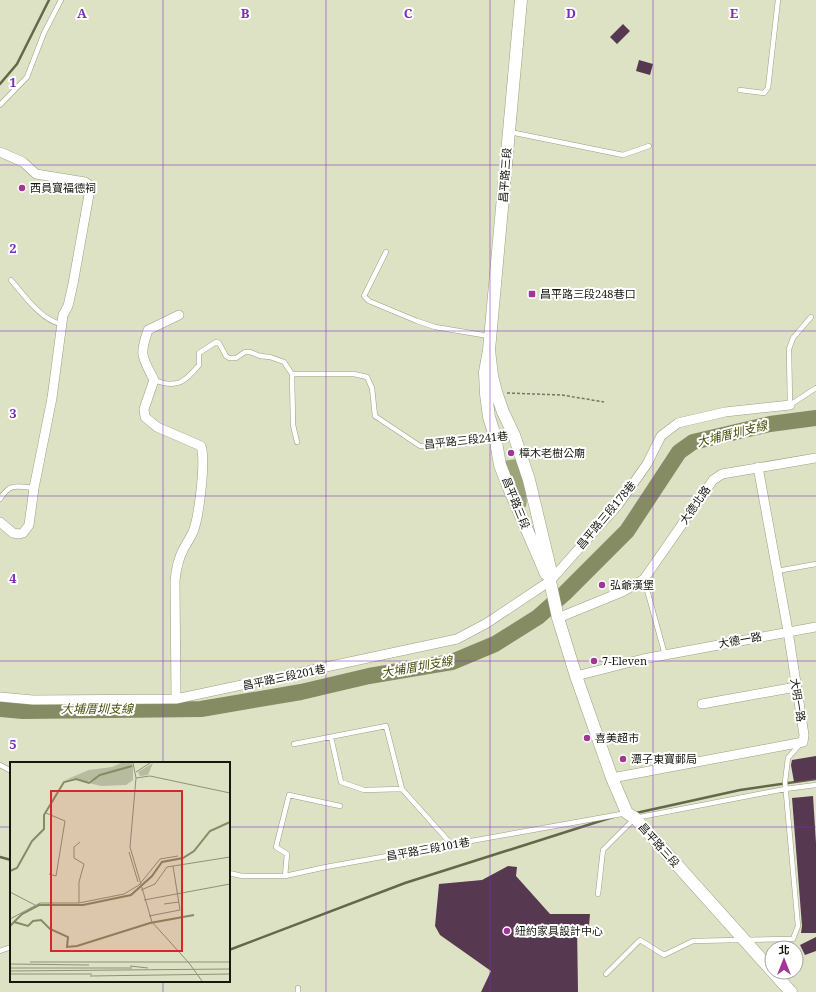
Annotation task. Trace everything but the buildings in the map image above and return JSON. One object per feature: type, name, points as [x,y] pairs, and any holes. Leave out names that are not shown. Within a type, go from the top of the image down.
[{"type":"street","name":"昌平路三段","points":[[521,0],[489,350],[485,372],[486,394],[489,417],[495,436],[500,465],[543,569],[550,581]]},
{"type":"street","points":[[0,152],[23,162],[36,174],[85,182],[90,186],[73,284],[68,306],[63,315],[61,324],[52,398],[34,488],[29,525],[24,533],[19,534],[13,532],[0,522]]},
{"type":"street","points":[[176,699],[176,568],[184,548],[194,530],[200,496],[203,453],[201,446],[157,427],[145,416],[144,409],[154,380],[142,357],[142,348],[148,330],[179,315]]},
{"type":"street","name":"昌平路三段","points":[[489,350],[492,376],[496,392],[503,412],[514,435],[529,480],[550,568],[550,581],[558,618],[576,676],[612,778],[631,815],[764,963]]},
{"type":"street","name":"昌平路三段178巷","points":[[550,581],[585,540],[618,505],[647,464],[661,436],[678,423],[725,412],[790,405]]},
{"type":"street","name":"大德北路","points":[[644,579],[713,480],[722,474],[816,458]]},
{"type":"street","name":"大明一路","points":[[758,467],[788,631],[804,735],[803,742]]},
{"type":"street","points":[[558,618],[624,591],[644,579]]},
{"type":"street","name":"昌平路三段201巷","points":[[0,697],[33,700],[176,699],[457,640],[487,623],[550,581]]},
{"type":"street","name":"大德一路","points":[[576,676],[665,655],[816,627]]},
{"type":"street","points":[[702,704],[796,687]]},
{"type":"street","points":[[612,778],[803,742]]},
{"type":"street","name":"昌平路三段","points":[[780,980],[791,992]]},
{"type":"lane","points":[[0,105],[27,77],[44,33],[60,0]]},
{"type":"lane","points":[[740,90],[764,93],[768,88],[778,0]]},
{"type":"lane","points":[[508,132],[623,156],[649,146]]},
{"type":"lane","points":[[386,252],[364,296],[369,301],[435,327],[490,337]]},
{"type":"lane","points":[[11,280],[43,315],[55,323],[61,324]]},
{"type":"lane","points":[[790,405],[789,349],[793,338],[811,317]]},
{"type":"lane","points":[[154,380],[165,384],[172,384],[188,378],[199,365],[199,354],[216,342],[219,343],[226,356],[230,358],[236,358],[245,352],[250,352],[284,362],[292,374],[293,425],[297,442]]},
{"type":"lane","name":"昌平路三段241巷","points":[[292,374],[354,374],[367,377],[372,388],[375,416],[420,446],[431,446],[456,440],[514,435]]},
{"type":"lane","points":[[790,405],[816,388]]},
{"type":"lane","points":[[0,499],[6,490],[11,487],[34,488]]},
{"type":"lane","points":[[777,571],[816,564]]},
{"type":"lane","points":[[644,579],[665,655]]},
{"type":"lane","points":[[294,744],[331,738],[386,726],[402,789],[452,845]]},
{"type":"lane","points":[[331,738],[341,782],[364,790],[402,789]]},
{"type":"lane","points":[[606,974],[640,940],[664,955],[693,941],[793,939],[798,926],[785,782],[788,758],[803,742]]},
{"type":"lane","points":[[0,765],[10,770]]},
{"type":"lane","name":"昌平路三段101巷","points":[[230,873],[242,876],[285,876],[326,867],[452,845],[816,785]]},
{"type":"lane","points":[[285,876],[288,854],[276,847],[289,795],[340,806]]},
{"type":"lane","points":[[598,894],[604,850],[631,815]]},
{"type":"lane","points":[[0,951],[10,947]]},
{"type":"path","points":[[496,392],[562,395],[604,402]]},
{"type":"green space","points":[[517,459],[526,491],[527,504],[525,508],[522,506],[503,461]]},
{"type":"waterway","points":[[0,84],[17,64],[49,0]]},
{"type":"waterway","name":"大埔厝圳支線","points":[[0,709],[23,711],[201,709],[301,692],[369,676],[452,662],[495,644],[538,617],[565,593],[627,531],[679,452],[693,442],[770,424],[816,418]]},
{"type":"waterway","points":[[636,813],[740,790],[816,779]]},
{"type":"waterway","points":[[230,950],[405,883],[613,817]]},
{"type":"waterway","points":[[0,857],[10,860]]},
{"type":"place","name":"西員寶福德祠","points":[[22,188]]},
{"type":"place","name":"昌平路三段248巷口","points":[[532,294]]},
{"type":"place","name":"樟木老樹公廟","points":[[511,453]]},
{"type":"place","name":"弘爺漢堡","points":[[602,585]]},
{"type":"place","name":"7-Eleven","points":[[594,661]]},
{"type":"place","name":"喜美超市","points":[[587,738]]},
{"type":"place","name":"潭子東寶郵局","points":[[623,759]]},
{"type":"place","name":"紐約家具設計中心","points":[[507,931]]}]
